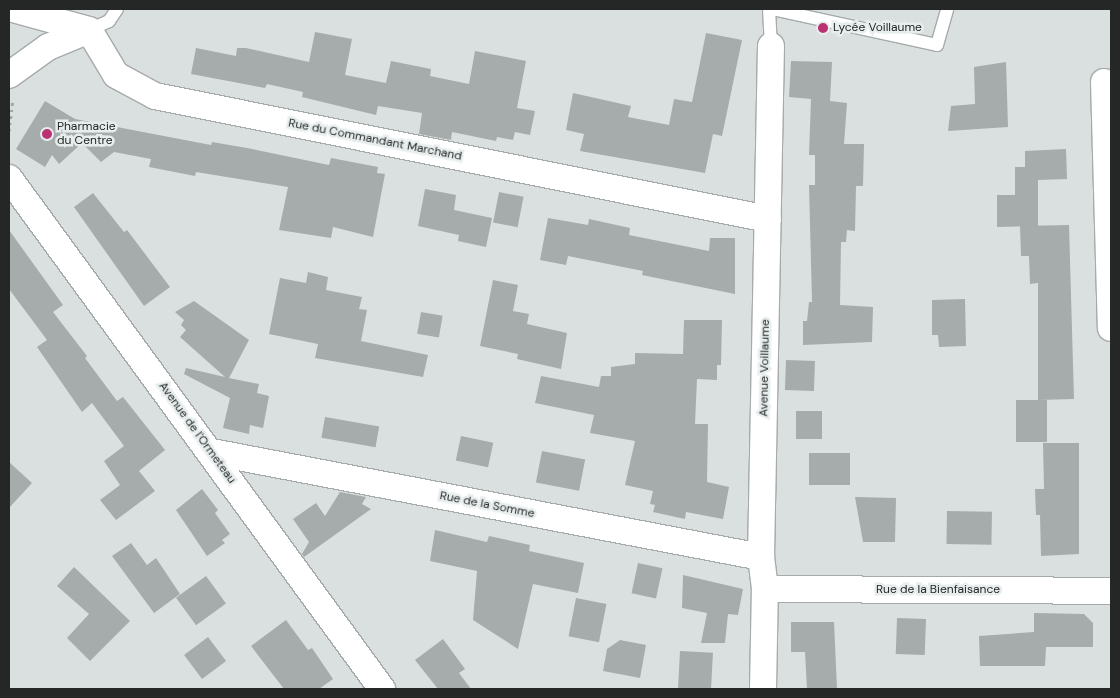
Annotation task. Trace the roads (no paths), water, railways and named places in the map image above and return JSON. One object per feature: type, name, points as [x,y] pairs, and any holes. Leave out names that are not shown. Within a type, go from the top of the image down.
[{"type":"street","points":[[20,11],[89,30]]},
{"type":"street","points":[[19,68],[39,44],[40,29],[20,11]]},
{"type":"street","points":[[19,68],[48,47],[89,30]]},
{"type":"street","name":"Rue du Commandant Marchand","points":[[89,30],[116,75],[155,96],[768,219]]},
{"type":"street","name":"Avenue Voillaume","points":[[764,689],[766,589],[761,557],[771,46]]},
{"type":"street","points":[[1104,82],[1111,328]]},
{"type":"street","name":"Avenue de l'Ormeteau","points":[[9,178],[212,452],[382,689]]},
{"type":"street","name":"Rue de la Somme","points":[[212,452],[761,557]]},
{"type":"street","name":"Rue de la Bienfaisance","points":[[766,589],[1111,591]]},
{"type":"lane","points":[[89,30],[109,21],[117,9]]},
{"type":"lane","points":[[771,46],[770,9],[937,44],[947,9]]},
{"type":"place","name":"Lycée Voillaume","points":[[823,28]]},
{"type":"place","name":"Pharmacie du Centre","points":[[47,134]]}]
